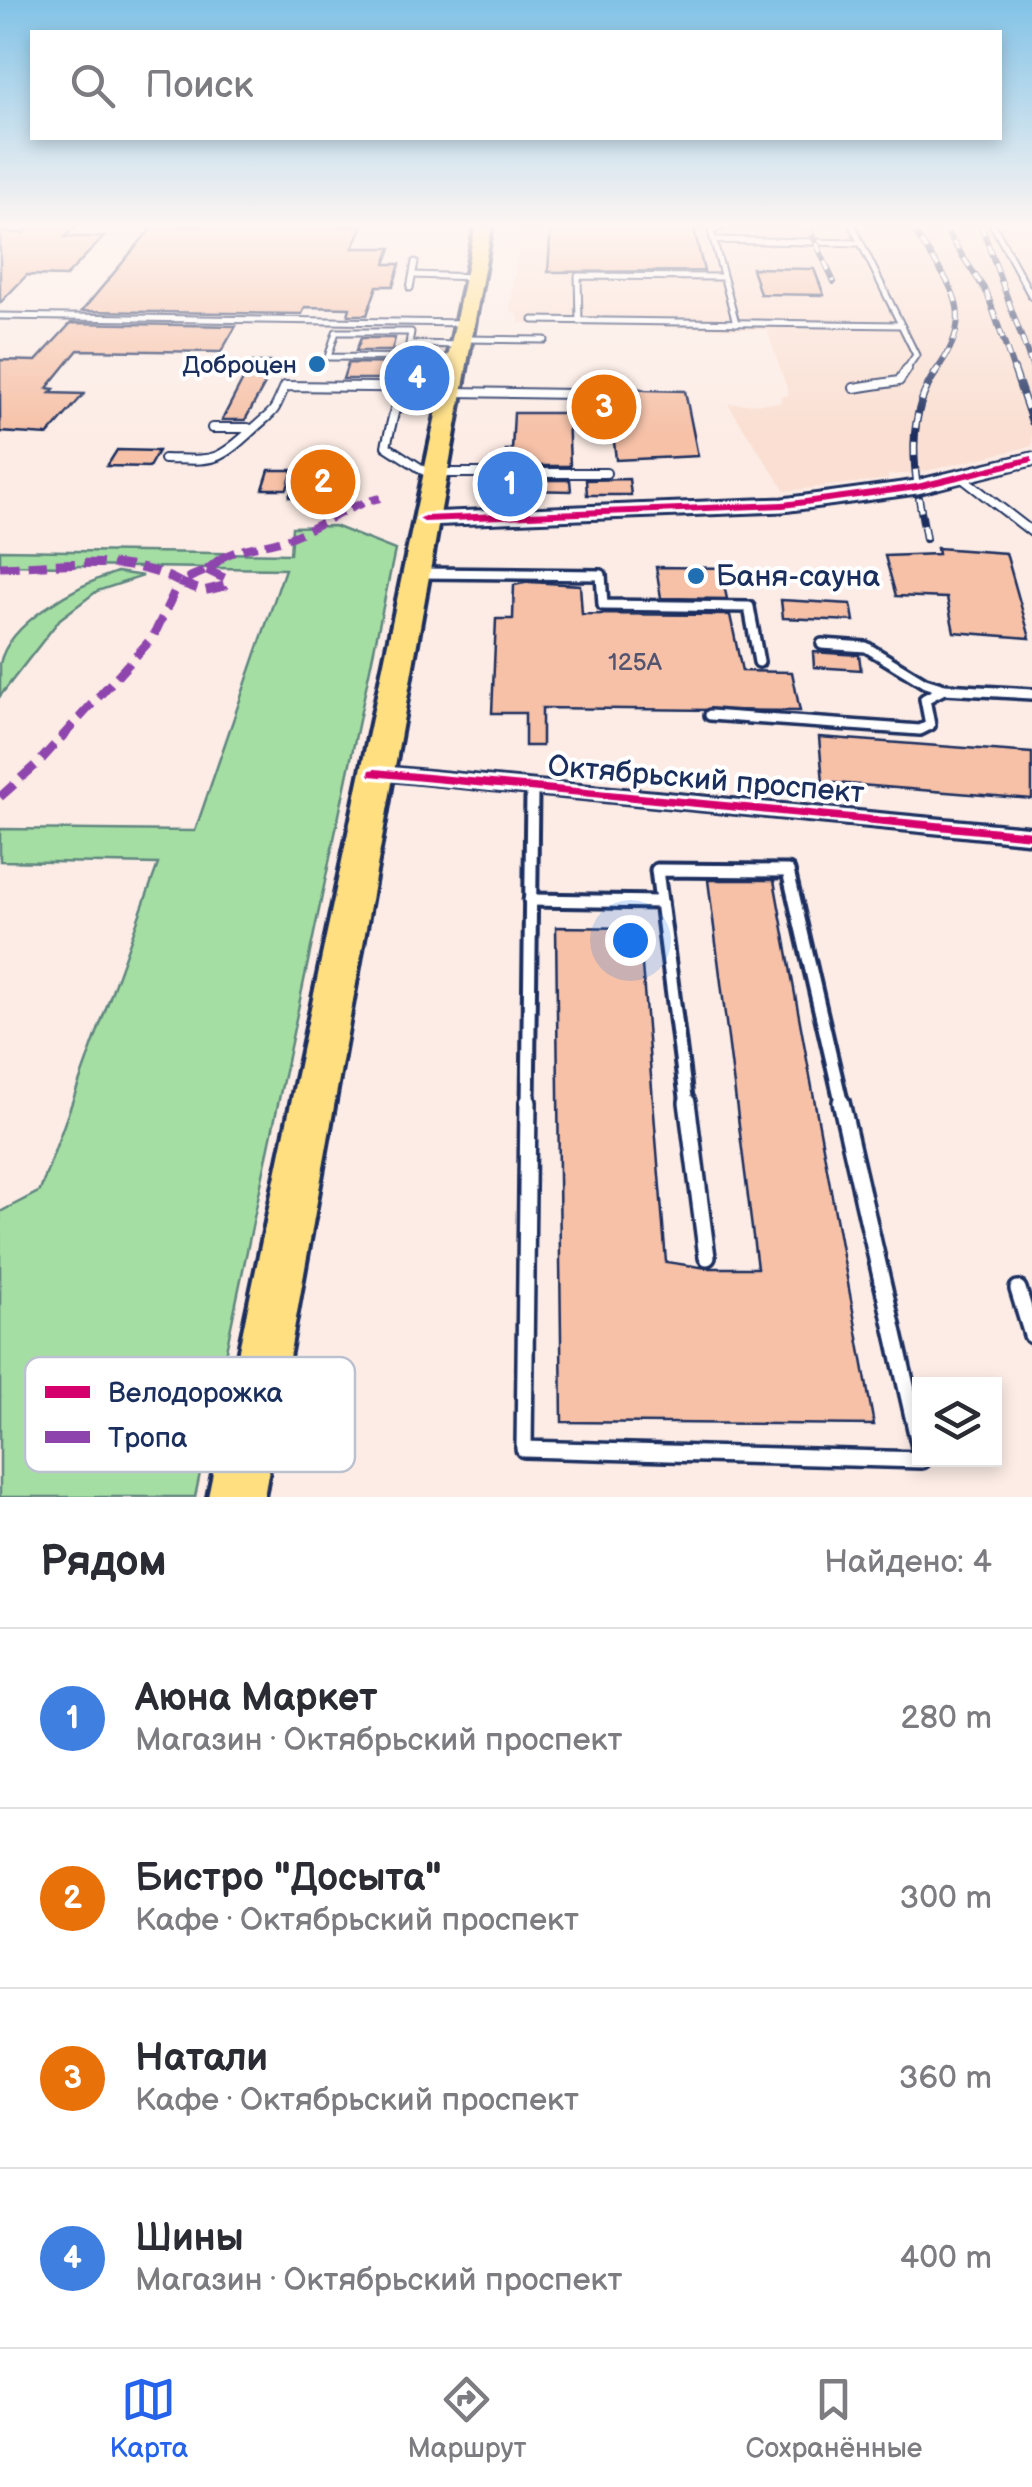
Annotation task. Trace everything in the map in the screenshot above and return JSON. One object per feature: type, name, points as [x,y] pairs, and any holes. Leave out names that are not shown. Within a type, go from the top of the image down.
[{"type":"main road","points":[[263,1357],[424,519],[472,295]]},
{"type":"main road","points":[[236,1497],[241,1472]]},
{"type":"street","points":[[424,519],[783,505],[917,487],[1032,459]]},
{"type":"street","name":"Октябрьский проспект","points":[[375,772],[1032,836]]},
{"type":"lane","points":[[578,295],[579,321]]},
{"type":"lane","points":[[727,295],[736,323]]},
{"type":"lane","points":[[854,388],[898,381],[916,355],[885,295]]},
{"type":"lane","points":[[324,321],[328,312]]},
{"type":"lane","points":[[0,316],[324,321],[463,341]]},
{"type":"lane","points":[[533,320],[901,326]]},
{"type":"lane","points":[[463,341],[328,357],[336,332],[411,332],[408,344],[463,341],[545,340]]},
{"type":"lane","points":[[212,428],[248,428],[272,417],[286,386],[574,394]]},
{"type":"lane","points":[[454,390],[395,409],[386,446],[434,475],[606,473]]},
{"type":"lane","points":[[164,459],[223,456],[232,451],[248,428]]},
{"type":"lane","points":[[961,476],[1032,532]]},
{"type":"lane","points":[[414,573],[601,575],[603,604],[749,607],[760,662]]},
{"type":"lane","points":[[822,644],[866,647],[925,683],[944,689],[1032,694]]},
{"type":"lane","points":[[710,715],[920,730],[930,725],[925,699],[944,689]]},
{"type":"lane","points":[[532,788],[524,1449],[912,1464]]},
{"type":"lane","points":[[707,1258],[657,870],[788,871],[912,1412]]},
{"type":"lane","points":[[530,900],[661,902]]},
{"type":"lane","points":[[1018,1289],[1032,1335]]},
{"type":"shaded area","points":[[512,295],[1032,295],[1032,446],[917,473],[888,475],[888,479],[785,491],[728,404],[780,403],[781,397],[789,395],[767,330],[519,323],[519,317],[510,310]]},
{"type":"green space","points":[[334,526],[395,550],[225,1357],[25,1357],[25,1472],[200,1472],[195,1497],[0,1497],[0,1212],[40,1191],[158,864],[0,861],[0,829],[195,831],[285,569],[0,565],[0,550],[290,554],[292,527]]},
{"type":"green space","points":[[117,572],[143,576],[97,591],[60,619],[0,696],[0,664],[16,634],[66,595]]},
{"type":"building","points":[[96,295],[374,295],[367,315],[348,315],[350,308],[305,307],[302,314],[82,311]]},
{"type":"building","points":[[71,323],[236,326],[221,352],[78,350],[47,388],[54,389],[50,393],[84,394],[48,435],[0,432],[0,360],[36,361]]},
{"type":"building","points":[[361,338],[395,338],[392,351],[356,351]]},
{"type":"building","points":[[252,362],[277,362],[245,420],[222,420]]},
{"type":"building","points":[[348,363],[423,364],[420,379],[343,379]]},
{"type":"building","points":[[608,382],[632,382],[633,387],[645,390],[685,391],[698,456],[616,460],[614,442],[608,442],[606,412],[594,412],[592,386],[608,387]]},
{"type":"building","points":[[514,413],[568,413],[570,466],[505,466],[506,450],[512,450]]},
{"type":"building","points":[[117,450],[158,451],[149,467],[107,466]]},
{"type":"building","points":[[269,470],[293,470],[287,489],[263,489]]},
{"type":"building","points":[[297,476],[356,477],[351,498],[289,497]]},
{"type":"building","points":[[629,479],[631,495],[587,495],[586,480]]},
{"type":"building","points":[[505,480],[570,480],[571,491],[525,490],[525,497],[505,497]]},
{"type":"building","points":[[937,548],[1006,553],[1030,638],[954,632],[947,598],[896,596],[885,556],[938,554]]},
{"type":"building","points":[[656,567],[732,568],[736,585],[724,585],[727,599],[661,598]]},
{"type":"building","points":[[514,585],[580,585],[582,614],[730,615],[742,671],[792,672],[800,711],[542,708],[542,746],[525,746],[525,713],[492,713],[496,619],[513,619]]},
{"type":"building","points":[[781,600],[851,604],[854,621],[783,618]]},
{"type":"building","points":[[813,652],[859,655],[861,670],[814,667]]},
{"type":"building","points":[[819,737],[1032,753],[1032,799],[823,782]]},
{"type":"building","points":[[708,880],[774,880],[874,1425],[562,1422],[556,927],[639,928],[666,1262],[707,1268],[757,1268]]},
{"type":"railway","points":[[936,371],[957,329],[954,295]]},
{"type":"railway","points":[[988,295],[1014,371]]},
{"type":"railway","points":[[1006,295],[1032,366]]},
{"type":"railway","points":[[926,539],[916,473],[915,430],[926,389],[938,369]]},
{"type":"railway","points":[[1014,369],[1032,422]]},
{"type":"marked path","points":[[207,570],[225,555],[287,539],[342,515],[357,503],[380,498]]},
{"type":"marked path","points":[[0,567],[134,567],[162,573],[171,578],[179,582],[187,586],[203,591],[224,586],[226,579],[207,570],[181,579],[153,637],[40,761],[0,797]]},
{"type":"cycle path","points":[[424,519],[783,505],[917,487],[1032,459]]},
{"type":"cycle path","points":[[375,773],[1032,835]]},
{"type":"place","name":"Доброцен","points":[[317,364]]},
{"type":"place","name":"Шины","points":[[417,378]]},
{"type":"place","name":"Натали","points":[[604,407]]},
{"type":"place","name":"Бистро \"Досыта\"","points":[[323,482]]},
{"type":"place","name":"Аюна Маркет","points":[[510,484]]},
{"type":"place","name":"Баня-сауна","points":[[696,576]]}]
